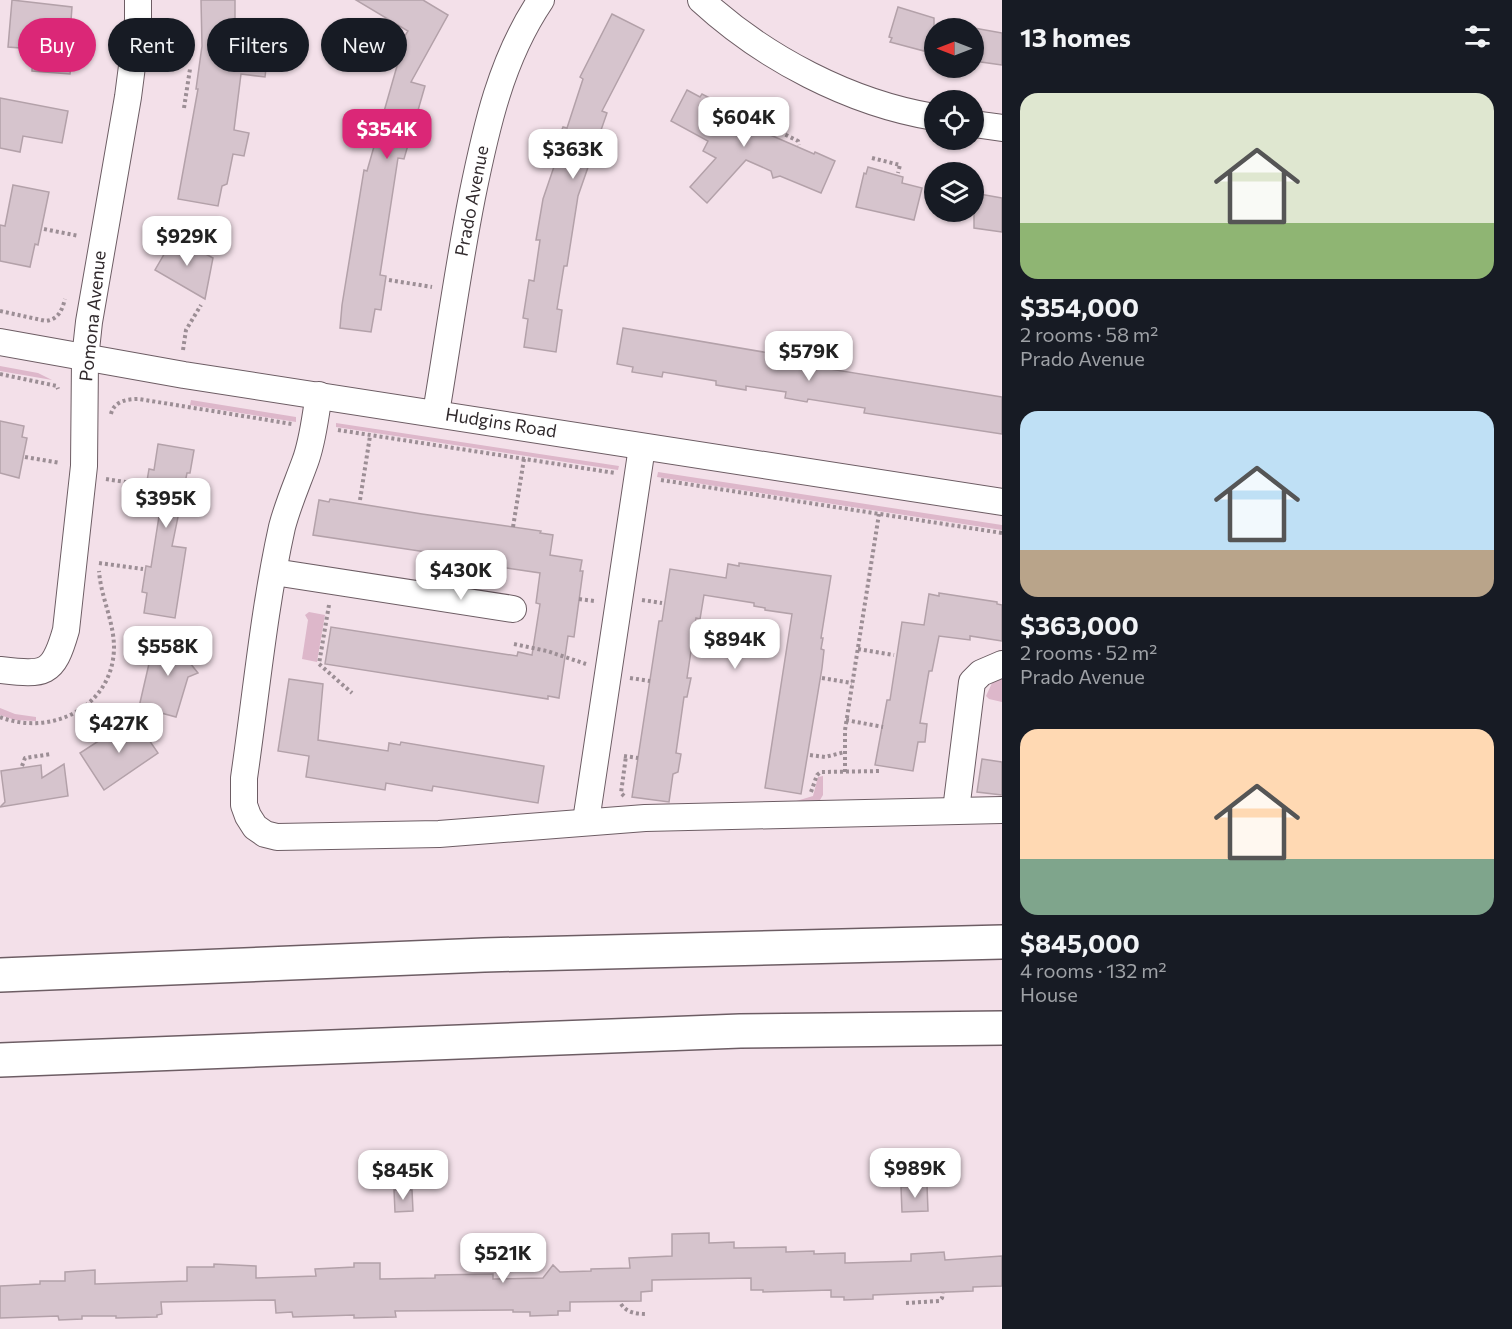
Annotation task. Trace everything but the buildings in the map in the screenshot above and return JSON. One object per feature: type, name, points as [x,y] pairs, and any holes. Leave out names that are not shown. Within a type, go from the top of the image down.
[{"type":"highway","points":[[0,975],[484,955],[1002,942]]},
{"type":"highway","points":[[0,1060],[740,1031],[1002,1028]]},
{"type":"street","name":"Pomona Avenue","points":[[0,670],[26,673],[39,672],[50,667],[60,652],[66,630],[72,470],[89,322],[128,97],[138,20],[138,0]]},
{"type":"street","name":"Prado Avenue","points":[[436,413],[484,135],[512,50],[541,0]]},
{"type":"street","points":[[701,0],[747,38],[809,75],[886,106],[924,115]]},
{"type":"street","points":[[984,125],[1002,128]]},
{"type":"street","name":"Hudgins Road","points":[[0,342],[86,359],[1002,502]]},
{"type":"street","points":[[319,395],[305,463],[289,501],[274,572],[243,791],[248,816],[255,827],[265,834],[291,837],[439,834],[586,821],[703,816],[1002,810]]},
{"type":"street","points":[[586,821],[642,447]]},
{"type":"street","points":[[274,572],[513,609]]},
{"type":"street","points":[[956,810],[972,682],[988,669],[1002,664]]},
{"type":"path","points":[[184,108],[190,72]]},
{"type":"path","points":[[780,132],[798,141],[799,145]]},
{"type":"path","points":[[872,158],[900,165],[898,173]]},
{"type":"path","points":[[44,229],[102,240]]},
{"type":"path","points":[[389,280],[456,290]]},
{"type":"path","points":[[0,311],[46,321],[52,320],[61,313],[65,299]]},
{"type":"path","points":[[180,374],[186,330],[201,304]]},
{"type":"path","points":[[0,374],[53,384],[57,386],[59,392]]},
{"type":"path","points":[[111,415],[112,409],[117,404],[127,399],[139,399],[1002,533]]},
{"type":"path","points":[[360,500],[370,435]]},
{"type":"path","points":[[60,453],[72,470]]},
{"type":"path","points":[[25,457],[108,480],[144,485]]},
{"type":"path","points":[[513,527],[524,459]]},
{"type":"path","points":[[108,488],[109,472]]},
{"type":"path","points":[[845,772],[846,720],[879,514]]},
{"type":"path","points":[[0,717],[20,723],[35,724],[55,721],[83,708],[102,689],[114,650],[112,623],[100,585],[100,554]]},
{"type":"path","points":[[99,563],[143,569]]},
{"type":"path","points":[[333,580],[319,664],[352,693]]},
{"type":"path","points":[[514,645],[547,651],[609,670]]},
{"type":"path","points":[[858,649],[894,655]]},
{"type":"path","points":[[822,678],[852,683]]},
{"type":"path","points":[[846,720],[884,727]]},
{"type":"path","points":[[810,755],[825,757],[845,752]]},
{"type":"path","points":[[22,766],[25,758],[51,754]]},
{"type":"path","points":[[811,794],[817,775],[822,772],[882,771]]},
{"type":"path","points":[[906,1304],[939,1301],[943,1293]]},
{"type":"path","points":[[621,1304],[625,1310],[647,1314]]},
{"type":"shaded area","points":[[0,366],[38,373],[52,380],[0,371]]},
{"type":"shaded area","points":[[191,400],[296,417],[296,422],[190,405]]},
{"type":"shaded area","points":[[336,423],[619,466],[618,470],[336,427]]},
{"type":"shaded area","points":[[658,472],[1002,525],[1002,530],[657,477]]},
{"type":"shaded area","points":[[309,612],[325,615],[317,662],[302,659],[308,620],[305,615]]},
{"type":"shaded area","points":[[1002,677],[1002,702],[989,699],[986,696],[992,683]]},
{"type":"shaded area","points":[[0,708],[15,714],[36,717],[36,721],[15,720],[0,715]]},
{"type":"shaded area","points":[[823,776],[823,795],[820,800],[793,802],[813,796],[818,777]]}]
